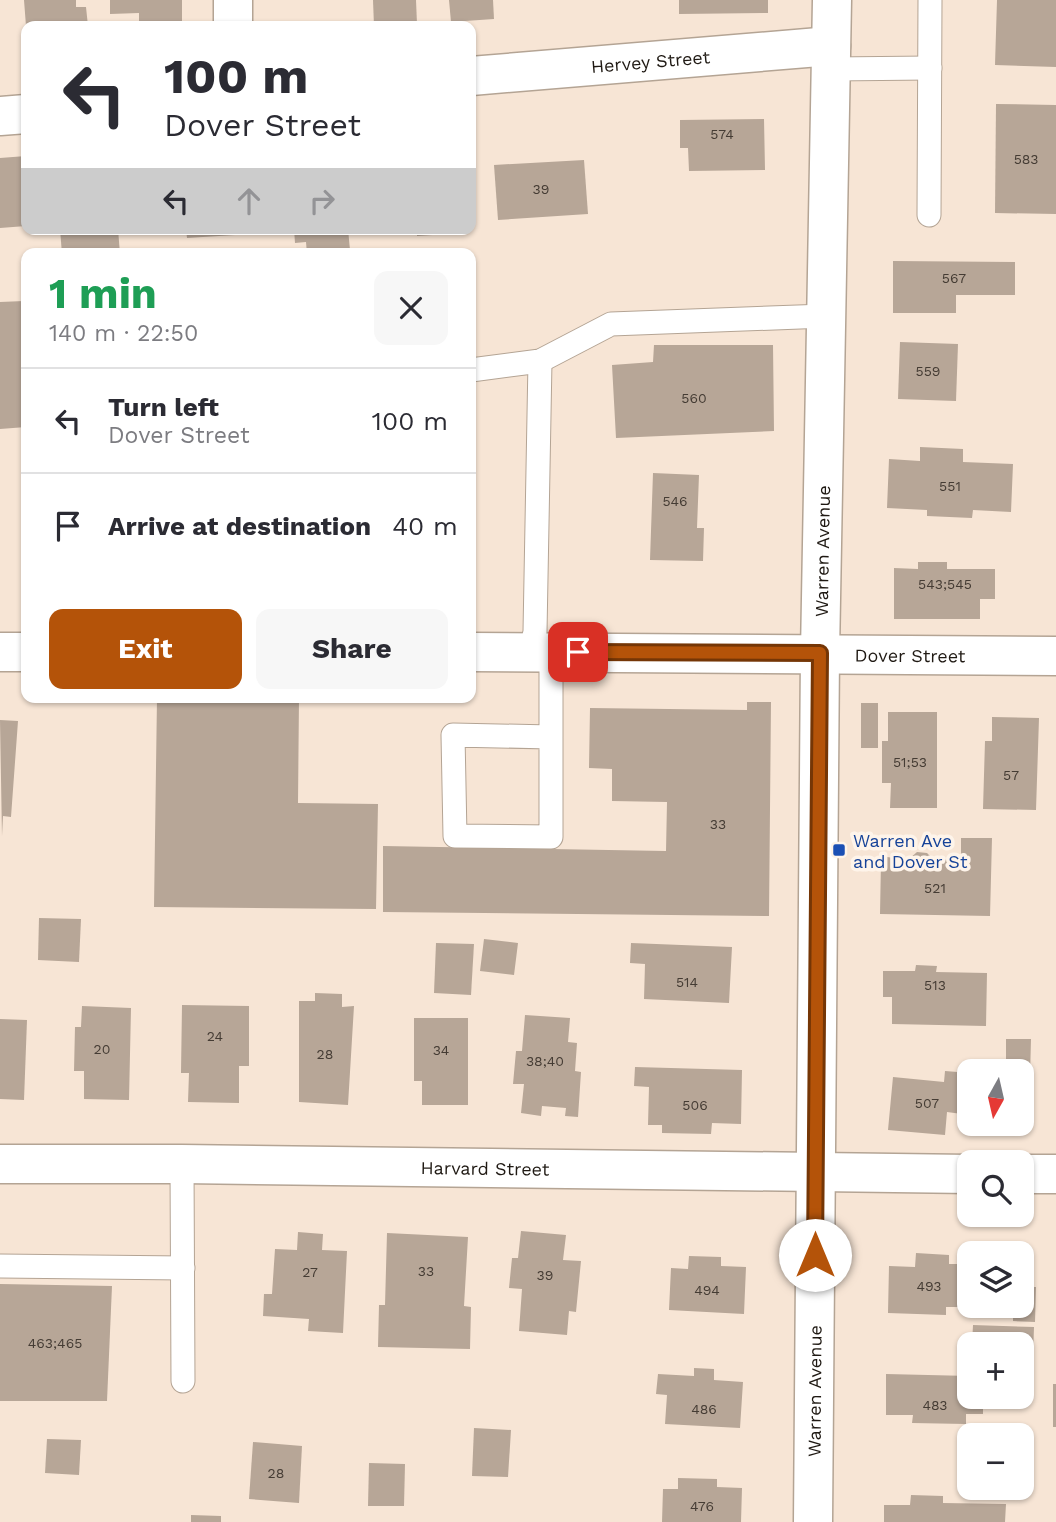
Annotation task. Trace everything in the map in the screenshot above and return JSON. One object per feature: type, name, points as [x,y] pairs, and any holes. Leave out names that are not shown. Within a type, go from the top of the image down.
[{"type":"street","points":[[233,0],[233,21]]},
{"type":"street","name":"Warren Avenue","points":[[813,1522],[820,653],[832,0]]},
{"type":"street","name":"Hervey Street","points":[[476,76],[831,58]]},
{"type":"street","points":[[0,116],[21,114]]},
{"type":"street","points":[[0,652],[21,652]]},
{"type":"street","name":"Dover Street","points":[[476,652],[1056,656]]},
{"type":"street","name":"Harvard Street","points":[[0,1164],[957,1174]]},
{"type":"street","points":[[1034,1174],[1056,1174]]},
{"type":"lane","points":[[929,215],[930,0]]},
{"type":"lane","points":[[831,58],[930,68]]},
{"type":"lane","points":[[476,369],[540,361],[611,324],[826,316]]},
{"type":"lane","points":[[540,361],[535,632],[551,737],[551,837],[455,836],[453,736],[551,737]]},
{"type":"lane","points":[[182,1164],[183,1381]]},
{"type":"lane","points":[[0,1266],[183,1268]]},
{"type":"building","points":[[24,0],[76,0],[76,7],[86,7],[87,21],[26,21]]},
{"type":"building","points":[[110,0],[182,0],[182,21],[139,21],[139,13],[110,14]]},
{"type":"building","points":[[373,0],[416,0],[417,21],[374,21]]},
{"type":"building","points":[[449,0],[493,0],[494,19],[451,21]]},
{"type":"building","points":[[679,0],[768,0],[768,13],[679,14]]},
{"type":"building","points":[[997,0],[1056,0],[1056,67],[995,65]]},
{"type":"building","points":[[996,104],[1056,105],[1056,214],[995,213]]},
{"type":"building","points":[[764,119],[765,170],[689,171],[688,148],[680,148],[680,120]]},
{"type":"building","points":[[21,156],[21,226],[0,228],[0,158]]},
{"type":"building","points":[[584,160],[588,214],[498,220],[494,165]]},
{"type":"building","points":[[60,235],[118,235],[120,248],[62,248]]},
{"type":"building","points":[[187,235],[235,235],[187,238]]},
{"type":"building","points":[[294,235],[349,235],[350,248],[306,248],[306,242],[295,243]]},
{"type":"building","points":[[893,261],[1015,262],[1015,295],[956,295],[956,313],[893,313]]},
{"type":"building","points":[[21,301],[21,427],[0,429],[0,302]]},
{"type":"building","points":[[900,342],[958,344],[956,401],[898,399]]},
{"type":"building","points":[[654,345],[773,345],[774,431],[616,438],[612,365],[653,362]]},
{"type":"building","points":[[920,447],[963,449],[963,462],[1013,464],[1011,512],[973,510],[972,518],[927,516],[927,510],[887,508],[889,459],[920,461]]},
{"type":"building","points":[[653,473],[699,475],[697,528],[704,528],[703,561],[650,560]]},
{"type":"building","points":[[918,562],[947,562],[947,569],[995,569],[995,599],[980,599],[980,619],[894,619],[894,568],[918,569]]},
{"type":"building","points":[[747,702],[771,702],[769,916],[383,912],[383,846],[666,851],[667,802],[612,801],[612,769],[589,768],[590,708],[747,710]]},
{"type":"building","points":[[157,703],[299,703],[298,803],[378,804],[376,909],[154,907]]},
{"type":"building","points":[[861,703],[878,703],[878,748],[861,748]]},
{"type":"building","points":[[888,712],[937,712],[937,808],[890,808],[891,783],[882,783],[882,741],[888,741]]},
{"type":"building","points":[[992,717],[1039,718],[1036,810],[983,809],[985,741],[992,741]]},
{"type":"building","points":[[0,720],[18,721],[11,817],[3,816],[2,836]]},
{"type":"building","points":[[961,838],[992,838],[990,916],[880,914],[881,861],[887,857],[908,860],[917,852],[927,853],[933,859],[961,860]]},
{"type":"building","points":[[39,918],[81,919],[79,962],[38,960]]},
{"type":"building","points":[[484,939],[518,943],[514,975],[480,971]]},
{"type":"building","points":[[436,943],[474,944],[471,995],[434,993]]},
{"type":"building","points":[[631,943],[732,947],[729,1003],[644,999],[645,964],[630,963]]},
{"type":"building","points":[[916,965],[937,966],[936,972],[987,973],[986,1026],[892,1024],[892,997],[883,997],[883,971],[915,971]]},
{"type":"building","points":[[315,993],[342,994],[342,1007],[354,1006],[348,1105],[299,1102],[299,1001],[315,1001]]},
{"type":"building","points":[[182,1005],[249,1006],[249,1066],[239,1066],[239,1103],[188,1102],[189,1073],[181,1073]]},
{"type":"building","points":[[82,1006],[131,1008],[129,1100],[84,1099],[84,1071],[74,1071],[75,1027],[81,1027]]},
{"type":"building","points":[[525,1015],[570,1018],[568,1042],[577,1043],[575,1071],[581,1072],[578,1117],[565,1116],[566,1108],[542,1106],[541,1116],[521,1113],[524,1084],[513,1084],[516,1051],[522,1051]]},
{"type":"building","points":[[414,1018],[468,1018],[468,1105],[422,1105],[422,1081],[414,1081]]},
{"type":"building","points":[[0,1019],[27,1020],[24,1100],[0,1099]]},
{"type":"building","points":[[1006,1039],[1031,1039],[1030,1059],[1006,1059]]},
{"type":"building","points":[[635,1067],[742,1070],[741,1124],[712,1123],[711,1134],[662,1133],[662,1125],[648,1125],[649,1087],[634,1086]]},
{"type":"building","points":[[945,1071],[957,1072],[957,1113],[947,1112],[945,1135],[888,1130],[893,1077],[944,1082]]},
{"type":"building","points":[[521,1231],[566,1235],[563,1260],[581,1261],[576,1312],[569,1311],[567,1335],[519,1331],[522,1289],[509,1288],[512,1258],[518,1258]]},
{"type":"building","points":[[298,1232],[323,1234],[322,1250],[347,1251],[343,1333],[308,1331],[309,1319],[263,1316],[264,1294],[272,1294],[275,1249],[297,1250]]},
{"type":"building","points":[[387,1233],[468,1237],[464,1306],[471,1307],[470,1349],[378,1347],[379,1305],[385,1305]]},
{"type":"building","points":[[916,1253],[949,1255],[949,1264],[957,1264],[957,1307],[946,1307],[946,1315],[888,1313],[889,1266],[915,1267]]},
{"type":"building","points":[[689,1256],[721,1257],[721,1266],[746,1267],[744,1314],[669,1310],[671,1268],[688,1269]]},
{"type":"building","points":[[0,1284],[112,1286],[107,1401],[0,1401]]},
{"type":"building","points":[[1036,1287],[1035,1322],[1013,1321],[1013,1318],[1034,1318]]},
{"type":"building","points":[[973,1325],[1034,1327],[1034,1332],[973,1332]]},
{"type":"building","points":[[694,1368],[714,1369],[714,1380],[743,1382],[740,1428],[665,1424],[667,1395],[656,1394],[658,1374],[694,1376]]},
{"type":"building","points":[[886,1374],[957,1376],[957,1409],[983,1409],[983,1414],[966,1414],[966,1423],[957,1424],[912,1423],[913,1415],[886,1415]]},
{"type":"building","points":[[1053,1384],[1056,1384],[1056,1427],[1053,1427]]},
{"type":"building","points":[[474,1428],[511,1430],[508,1477],[472,1476]]},
{"type":"building","points":[[47,1439],[81,1440],[79,1475],[45,1473]]},
{"type":"building","points":[[253,1442],[302,1446],[299,1503],[249,1499]]},
{"type":"building","points":[[369,1463],[405,1464],[404,1506],[368,1506]]},
{"type":"building","points":[[678,1478],[717,1479],[717,1487],[742,1488],[741,1522],[662,1522],[663,1489],[678,1489]]},
{"type":"building","points":[[911,1495],[943,1496],[943,1503],[1006,1504],[1005,1522],[884,1522],[884,1505],[910,1505]]},
{"type":"building","points":[[191,1515],[221,1516],[221,1522],[191,1522]]},
{"type":"place","name":"Warren Ave and Dover St","points":[[839,850]]},
{"type":"route","points":[[578,652],[820,653],[815,1255]]}]
